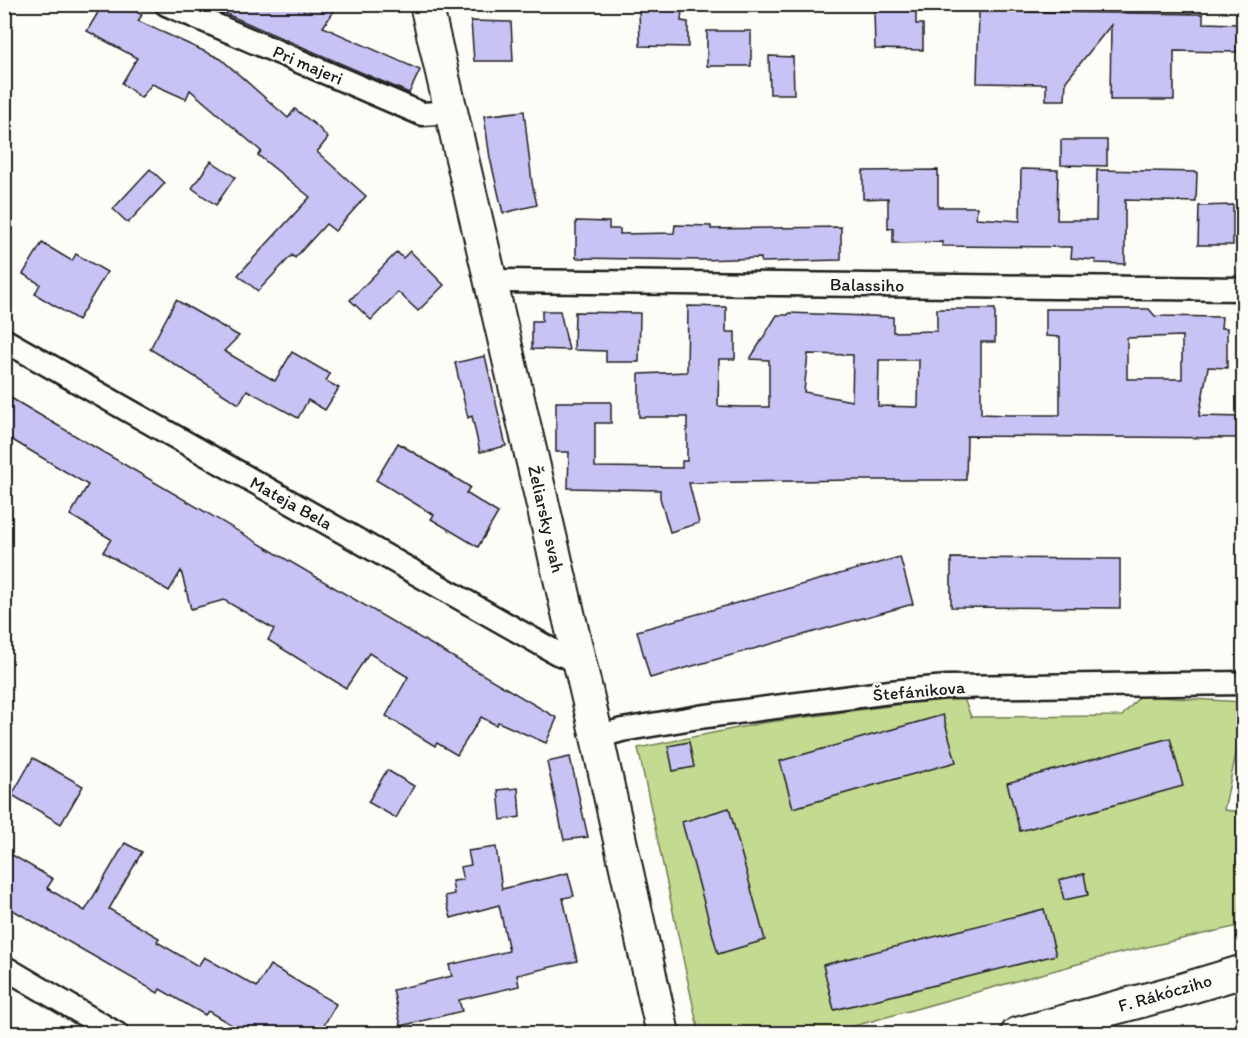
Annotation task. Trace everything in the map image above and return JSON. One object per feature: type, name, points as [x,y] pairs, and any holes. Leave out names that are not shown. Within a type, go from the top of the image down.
[{"type":"street","name":"Pri majeri","points":[[166,4],[422,114],[453,112]]},
{"type":"street","name":"Želiarsky svah","points":[[426,4],[580,662],[663,1034]]},
{"type":"street","name":"Balassiho","points":[[491,281],[1244,289]]},
{"type":"street","name":"Mateja Bela","points":[[4,340],[557,653],[580,662]]},
{"type":"street","name":"Štefánikova","points":[[597,737],[622,730],[699,717],[890,692],[947,687],[1244,683]]},
{"type":"street","points":[[4,967],[117,1034]]},
{"type":"street","name":"F. Rákócziho","points":[[1017,1034],[1244,971]]},
{"type":"green space","points":[[963,696],[971,717],[1122,716],[1140,696],[1243,702],[1243,721],[1224,810],[1243,812],[1243,925],[1103,957],[829,1033],[699,1033],[638,748],[762,723]]},
{"type":"building","points":[[103,4],[123,4],[142,15],[138,21],[221,59],[288,118],[295,109],[328,138],[317,152],[366,196],[335,231],[326,224],[295,258],[292,255],[258,291],[238,275],[310,197],[258,155],[261,151],[190,90],[186,99],[152,84],[141,98],[122,83],[137,58],[87,31]]},
{"type":"building","points":[[203,4],[339,4],[323,27],[420,70],[409,93]]},
{"type":"building","points":[[639,8],[682,9],[681,21],[688,22],[688,47],[640,46]]},
{"type":"building","points":[[874,10],[916,11],[916,24],[923,24],[923,50],[875,49]]},
{"type":"building","points":[[979,11],[1203,14],[1203,23],[1238,24],[1237,52],[1174,51],[1174,100],[1110,100],[1111,25],[1066,81],[1065,100],[1046,100],[1046,84],[977,83]]},
{"type":"building","points":[[471,21],[511,22],[513,61],[474,61]]},
{"type":"building","points":[[707,31],[751,31],[751,66],[707,66]]},
{"type":"building","points":[[769,56],[793,57],[794,94],[770,94]]},
{"type":"building","points":[[524,111],[532,183],[537,205],[503,213],[490,158],[484,116]]},
{"type":"building","points":[[1061,140],[1107,140],[1107,166],[1061,165]]},
{"type":"building","points":[[211,161],[235,177],[216,205],[192,188]]},
{"type":"building","points":[[150,169],[165,183],[128,223],[113,209]]},
{"type":"building","points":[[1021,169],[1058,170],[1057,220],[1096,220],[1097,170],[1197,172],[1196,202],[1125,200],[1125,264],[1095,263],[1096,260],[1071,258],[1072,247],[942,246],[942,242],[893,243],[893,228],[888,229],[888,198],[863,199],[863,171],[938,170],[938,207],[977,207],[976,218],[1020,221]]},
{"type":"building","points":[[1233,205],[1233,245],[1198,245],[1199,206]]},
{"type":"building","points":[[576,221],[609,222],[609,229],[620,229],[620,234],[674,233],[675,225],[711,226],[711,229],[841,227],[841,260],[761,262],[761,258],[702,260],[576,258]]},
{"type":"building","points":[[42,243],[72,261],[76,254],[107,272],[78,320],[35,294],[40,284],[23,274]]},
{"type":"building","points":[[410,251],[444,285],[418,311],[398,292],[371,320],[350,300],[397,252],[403,258]]},
{"type":"building","points":[[176,300],[239,336],[224,351],[275,381],[292,352],[330,374],[326,381],[339,388],[325,410],[308,400],[298,418],[247,390],[239,404],[150,349]]},
{"type":"building","points":[[688,306],[726,307],[726,332],[735,332],[735,359],[719,359],[718,406],[740,407],[769,407],[769,360],[750,359],[777,315],[788,315],[789,313],[893,317],[893,332],[937,331],[937,309],[995,309],[995,342],[981,342],[981,414],[1060,415],[1060,337],[1046,336],[1046,309],[1149,309],[1155,316],[1222,317],[1221,328],[1227,328],[1227,368],[1208,367],[1199,416],[1244,417],[1244,438],[967,436],[966,480],[689,483],[699,523],[670,532],[660,498],[660,490],[568,488],[569,452],[556,452],[556,402],[611,402],[611,423],[595,423],[595,467],[682,468],[682,461],[687,461],[687,417],[639,417],[639,374],[687,372]],"holes":[[[1182,336],[1182,379],[1127,379],[1127,338]],[[808,354],[853,355],[852,401],[804,392]],[[879,360],[919,360],[918,407],[878,406]]]},
{"type":"building","points":[[542,311],[560,311],[569,350],[532,349],[532,321],[542,321]]},
{"type":"building","points":[[575,312],[640,313],[639,362],[606,362],[606,351],[574,350]]},
{"type":"building","points":[[485,356],[506,446],[480,452],[472,416],[468,418],[455,363]]},
{"type":"building","points":[[4,394],[557,718],[546,743],[498,722],[496,725],[481,717],[457,755],[437,743],[435,746],[386,716],[408,677],[369,653],[346,688],[268,640],[274,629],[224,600],[191,609],[181,571],[169,591],[103,552],[111,539],[70,515],[88,485],[4,435]]},
{"type":"building","points":[[398,443],[470,487],[466,493],[498,513],[478,547],[431,519],[434,515],[376,480]]},
{"type":"building","points":[[900,557],[913,604],[650,678],[637,631]]},
{"type":"building","points":[[951,558],[1120,559],[1120,608],[951,607]]},
{"type":"building","points":[[943,715],[956,762],[793,808],[780,761]]},
{"type":"building","points":[[1170,738],[1183,786],[1020,831],[1007,783]]},
{"type":"building","points":[[689,742],[694,767],[673,771],[668,746]]},
{"type":"building","points":[[570,757],[588,837],[564,840],[547,762]]},
{"type":"building","points":[[33,758],[83,786],[61,824],[12,795]]},
{"type":"building","points":[[387,770],[414,786],[396,818],[368,802]]},
{"type":"building","points":[[518,788],[520,817],[501,820],[498,790]]},
{"type":"building","points":[[729,808],[765,940],[718,954],[682,822]]},
{"type":"building","points":[[125,843],[142,852],[109,909],[159,938],[157,942],[198,966],[204,957],[257,987],[270,965],[336,1004],[319,1034],[247,1034],[208,1011],[205,1015],[160,989],[158,993],[4,905],[4,850],[53,879],[47,888],[85,911]]},
{"type":"building","points":[[496,847],[502,889],[568,873],[574,896],[563,898],[577,961],[517,975],[519,986],[459,1000],[462,1011],[401,1026],[393,990],[452,976],[449,965],[509,951],[499,905],[451,918],[445,896],[454,894],[452,881],[463,880],[460,867],[471,865],[468,851]]},
{"type":"building","points":[[1084,874],[1088,895],[1064,900],[1059,880]]},
{"type":"building","points":[[1044,909],[1056,955],[834,1010],[823,965]]}]
